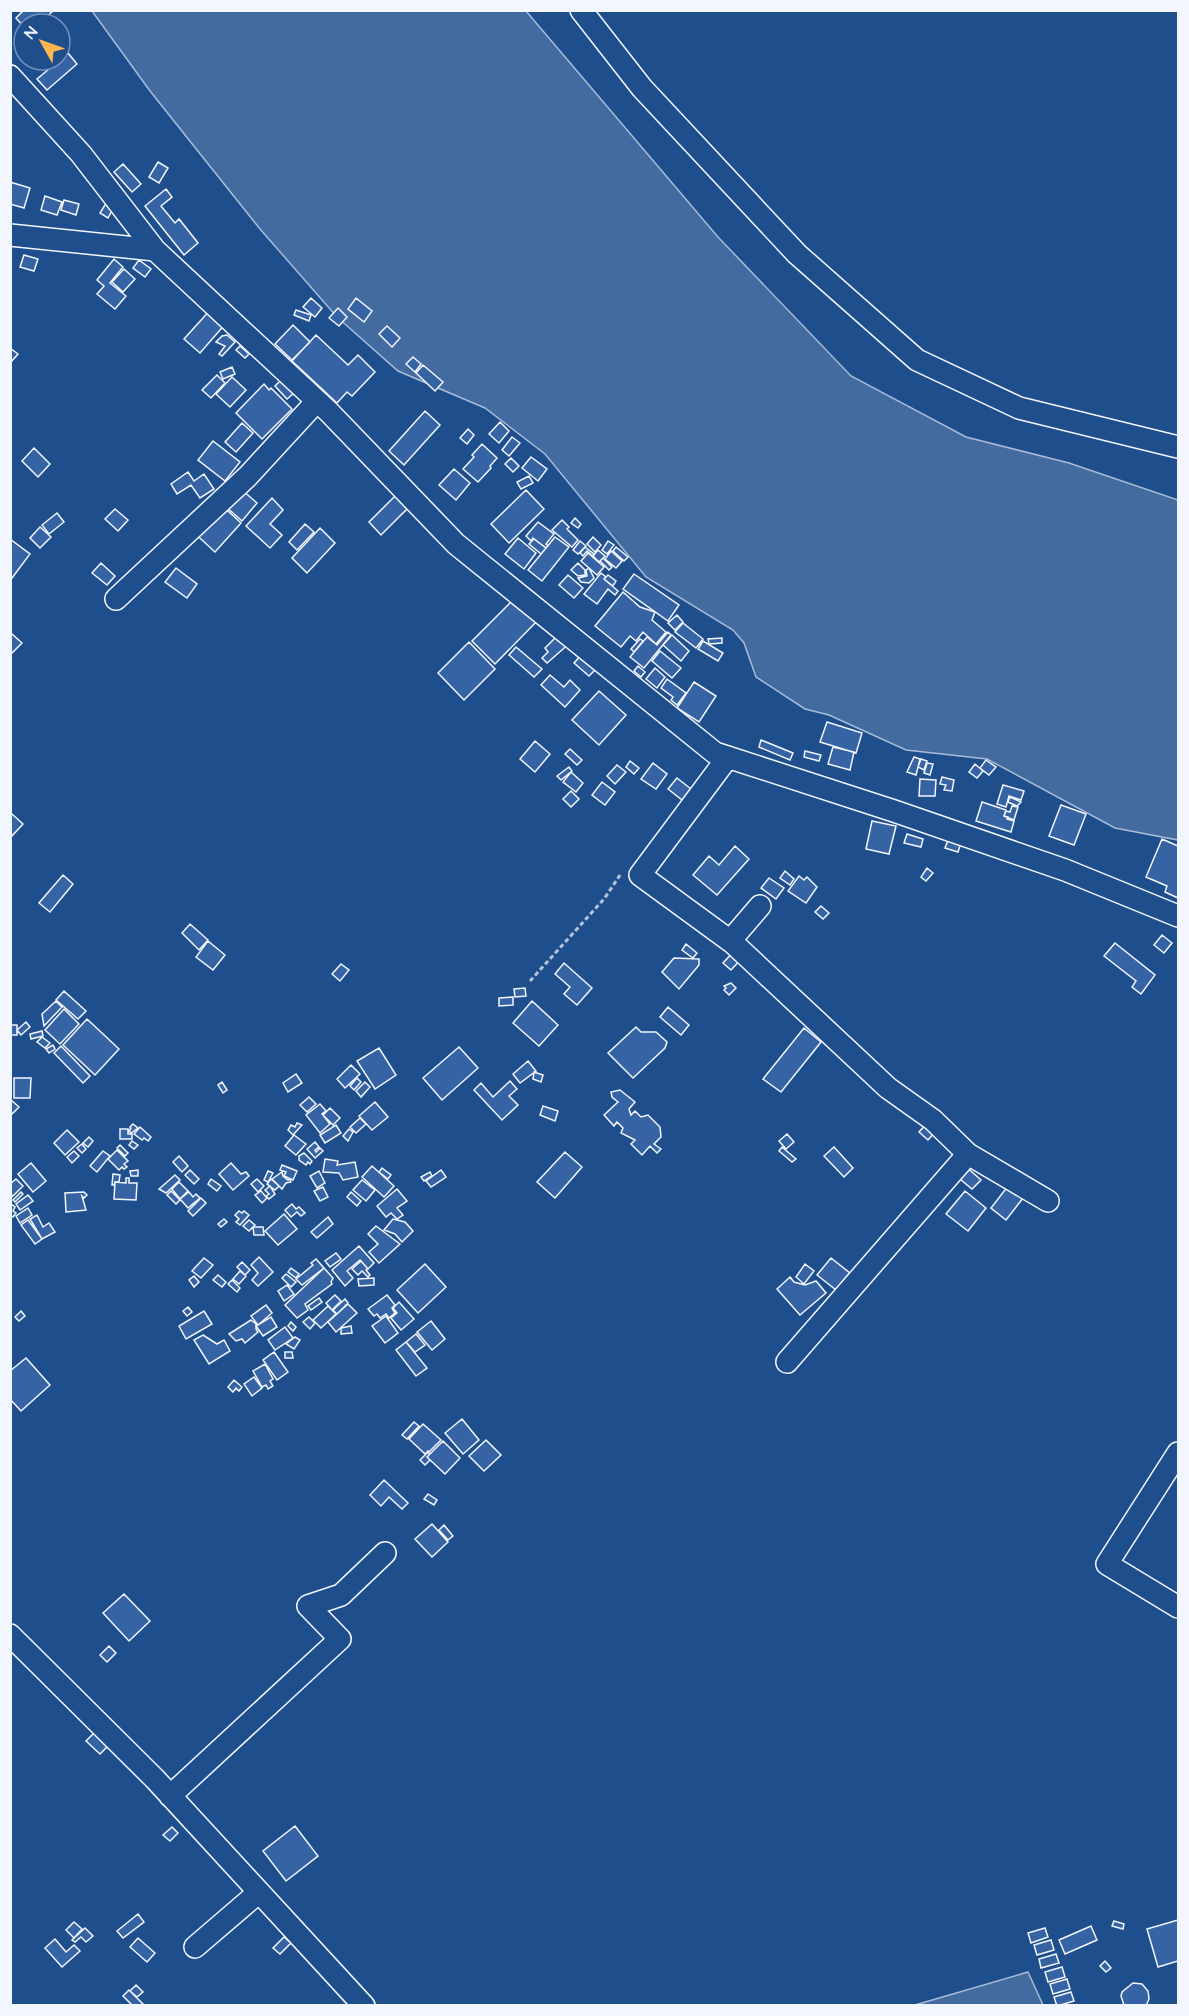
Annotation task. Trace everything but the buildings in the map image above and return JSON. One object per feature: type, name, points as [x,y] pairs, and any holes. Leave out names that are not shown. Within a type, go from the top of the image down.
[{"type":"street","points":[[581,10],[642,88],[797,254],[917,360],[1019,408],[1179,447]]},
{"type":"street","points":[[10,76],[81,154],[155,250],[317,401],[456,544],[715,753],[1054,866],[1179,916]]},
{"type":"street","points":[[10,235],[155,250]]},
{"type":"street","points":[[116,599],[248,476],[317,401]]},
{"type":"street","points":[[728,757],[640,875],[730,941],[888,1088],[933,1120],[968,1154],[1048,1201]]},
{"type":"street","points":[[730,941],[760,906]]},
{"type":"street","points":[[788,1362],[968,1154]]},
{"type":"street","points":[[1179,1453],[1107,1564],[1179,1607]]},
{"type":"street","points":[[170,1796],[340,1639],[308,1606],[341,1595],[385,1553]]},
{"type":"street","points":[[10,1635],[170,1796],[364,2006]]},
{"type":"street","points":[[195,1947],[259,1892]]},
{"type":"path","points":[[530,981],[604,899],[629,862],[640,875]]},
{"type":"water","points":[[92,11],[526,11],[718,237],[851,376],[966,437],[1069,463],[1178,500],[1178,840],[1115,828],[987,759],[906,750],[829,715],[805,709],[756,677],[744,643],[733,630],[646,577],[545,454],[485,408],[398,371],[337,317],[260,229],[150,91]]},
{"type":"water","points":[[1028,1972],[1043,2005],[915,2005]]}]
